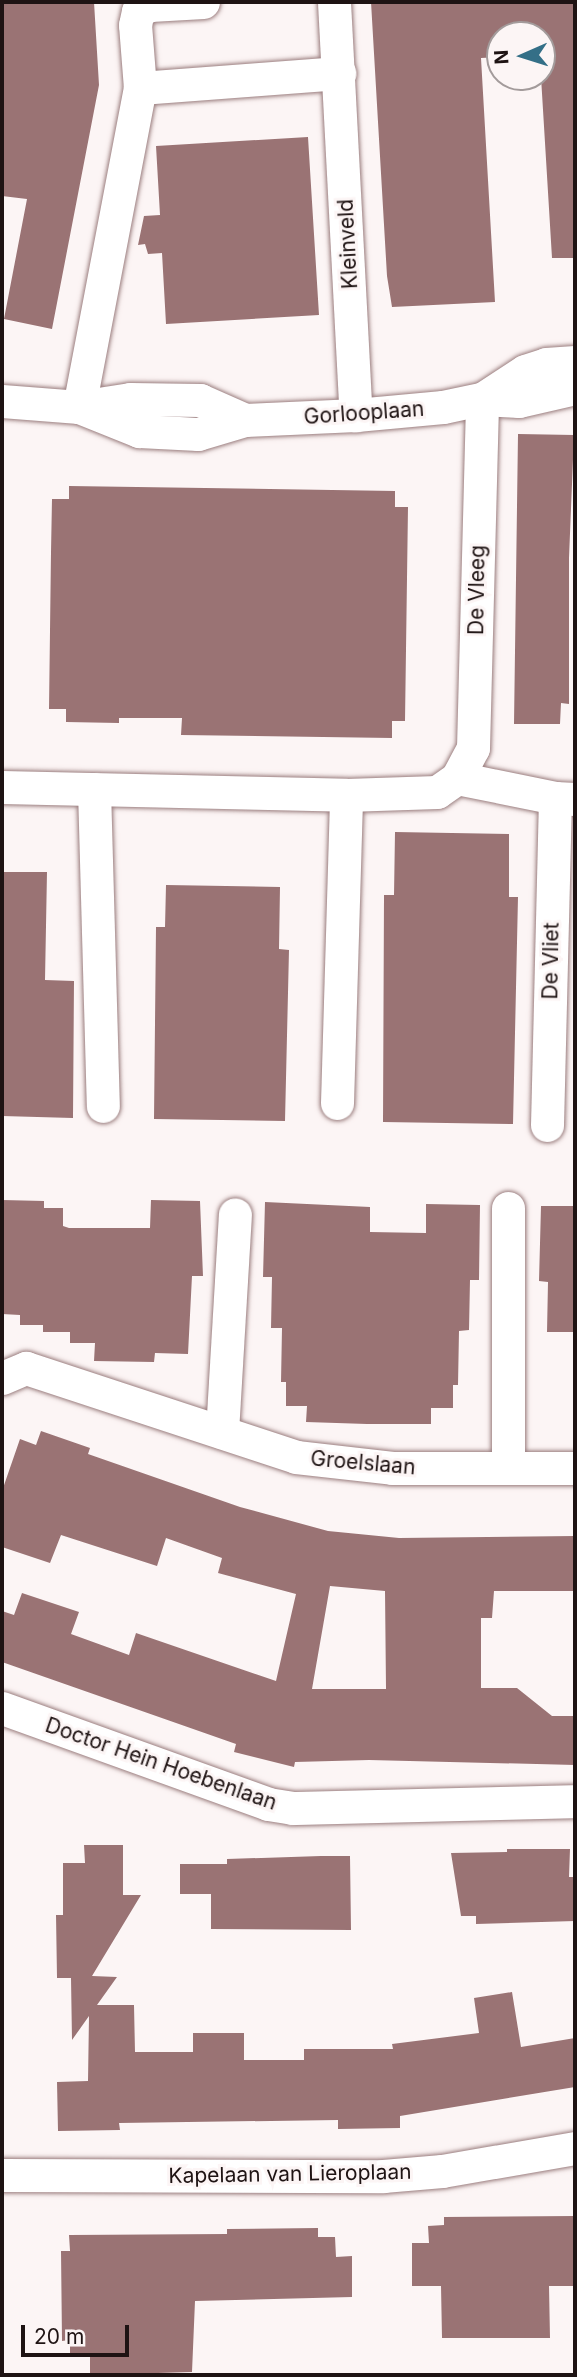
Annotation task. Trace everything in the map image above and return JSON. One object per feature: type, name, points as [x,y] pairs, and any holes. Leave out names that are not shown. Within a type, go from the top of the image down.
[{"type":"street","points":[[79,407],[140,88],[135,24],[138,11],[150,5],[203,2]]},
{"type":"street","name":"Kleinveld","points":[[334,2],[356,415]]},
{"type":"street","points":[[140,88],[339,73]]},
{"type":"street","name":"Gorlooplaan","points":[[482,399],[525,370],[575,362]]},
{"type":"street","name":"Gorlooplaan","points":[[2,401],[79,407],[130,399],[200,400],[245,420],[356,415],[443,407],[482,399],[519,401],[547,397],[575,388]]},
{"type":"street","name":"De Vleeg","points":[[457,778],[473,748],[482,399]]},
{"type":"street","points":[[2,787],[346,795],[437,792],[457,778]]},
{"type":"street","name":"De Vliet","points":[[457,778],[565,798],[547,1125]]},
{"type":"street","points":[[94,789],[103,1106]]},
{"type":"street","points":[[337,1103],[346,795]]},
{"type":"street","points":[[508,1208],[508,1468]]},
{"type":"street","points":[[222,1432],[235,1214]]},
{"type":"street","name":"Groelslaan","points":[[2,1378],[26,1368],[296,1457],[392,1468],[575,1468]]},
{"type":"street","name":"Doctor Hein Hoebenlaan","points":[[2,1708],[268,1804],[292,1808],[575,1801]]},
{"type":"street","name":"Kapelaan van Lieroplaan","points":[[2,2175],[383,2176],[442,2171],[575,2148]]},
{"type":"building","points":[[2,2],[94,2],[99,85],[52,329],[4,319],[27,199],[2,196]]},
{"type":"building","points":[[371,2],[575,2],[575,258],[552,258],[542,91],[556,91],[556,21],[486,21],[486,58],[481,58],[495,302],[392,307],[387,276]]},
{"type":"building","points":[[308,137],[319,315],[166,324],[162,253],[148,254],[145,244],[138,245],[144,216],[160,215],[156,146]]},
{"type":"building","points":[[518,434],[574,435],[569,558],[569,704],[561,703],[560,724],[514,724]]},
{"type":"building","points":[[69,486],[395,491],[395,507],[408,507],[405,721],[392,721],[392,738],[181,735],[182,718],[119,718],[119,723],[66,722],[66,709],[49,709],[52,499],[69,499]]},
{"type":"building","points":[[395,832],[509,834],[509,897],[518,897],[513,1124],[383,1122],[384,895],[394,895]]},
{"type":"building","points":[[2,872],[47,872],[45,980],[74,981],[73,1118],[2,1116]]},
{"type":"building","points":[[166,885],[280,887],[279,949],[289,950],[285,1121],[154,1119],[156,927],[165,927]]},
{"type":"building","points":[[2,1200],[44,1201],[44,1208],[63,1208],[63,1226],[69,1228],[150,1228],[151,1200],[200,1201],[203,1276],[192,1276],[188,1354],[155,1353],[154,1362],[94,1361],[95,1343],[70,1343],[70,1332],[43,1332],[43,1325],[20,1325],[20,1315],[2,1314]]},
{"type":"building","points":[[265,1202],[370,1207],[370,1232],[426,1233],[426,1204],[480,1205],[479,1280],[470,1280],[469,1330],[459,1331],[458,1385],[453,1385],[453,1408],[431,1408],[431,1424],[367,1424],[306,1422],[307,1406],[286,1406],[286,1382],[281,1382],[282,1328],[271,1328],[272,1277],[263,1277]]},
{"type":"building","points":[[541,1206],[575,1206],[575,1332],[547,1332],[548,1282],[539,1281]]},
{"type":"building","points":[[41,1431],[90,1448],[88,1454],[240,1507],[328,1531],[399,1538],[575,1536],[575,1591],[494,1591],[492,1618],[481,1618],[481,1688],[517,1688],[552,1716],[575,1716],[575,1765],[369,1760],[295,1762],[294,1767],[234,1752],[236,1744],[2,1662],[2,1611],[14,1615],[22,1593],[79,1612],[71,1634],[129,1655],[136,1633],[276,1681],[296,1594],[218,1573],[222,1558],[166,1538],[157,1566],[61,1535],[50,1563],[2,1547],[2,1491],[20,1439],[36,1445]],"holes":[[[330,1586],[385,1591],[386,1689],[312,1689]]]},
{"type":"building","points":[[84,1845],[123,1845],[123,1895],[141,1895],[92,1976],[117,1977],[97,2005],[134,2005],[135,2052],[193,2052],[193,2033],[244,2033],[244,2060],[304,2060],[304,2049],[393,2049],[392,2044],[479,2033],[474,1998],[512,1992],[521,2047],[575,2038],[575,2087],[400,2116],[400,2128],[338,2129],[338,2120],[119,2123],[120,2130],[58,2131],[57,2082],[88,2081],[89,2016],[72,2040],[71,1978],[57,1978],[56,1915],[63,1915],[63,1863],[85,1863]]},
{"type":"building","points":[[507,1849],[570,1849],[569,1877],[575,1877],[575,1921],[476,1924],[476,1916],[461,1916],[451,1853],[507,1852]]},
{"type":"building","points":[[350,1856],[351,1930],[211,1929],[211,1894],[180,1894],[180,1864],[227,1864],[227,1859]]},
{"type":"building","points":[[575,2216],[575,2286],[549,2286],[550,2338],[442,2338],[441,2286],[412,2286],[412,2243],[429,2243],[428,2226],[444,2225],[444,2217]]},
{"type":"building","points":[[318,2228],[318,2237],[335,2237],[336,2257],[352,2256],[352,2297],[195,2301],[192,2372],[90,2375],[90,2356],[70,2356],[70,2340],[62,2341],[61,2251],[70,2251],[69,2235],[227,2234],[227,2229]]}]
